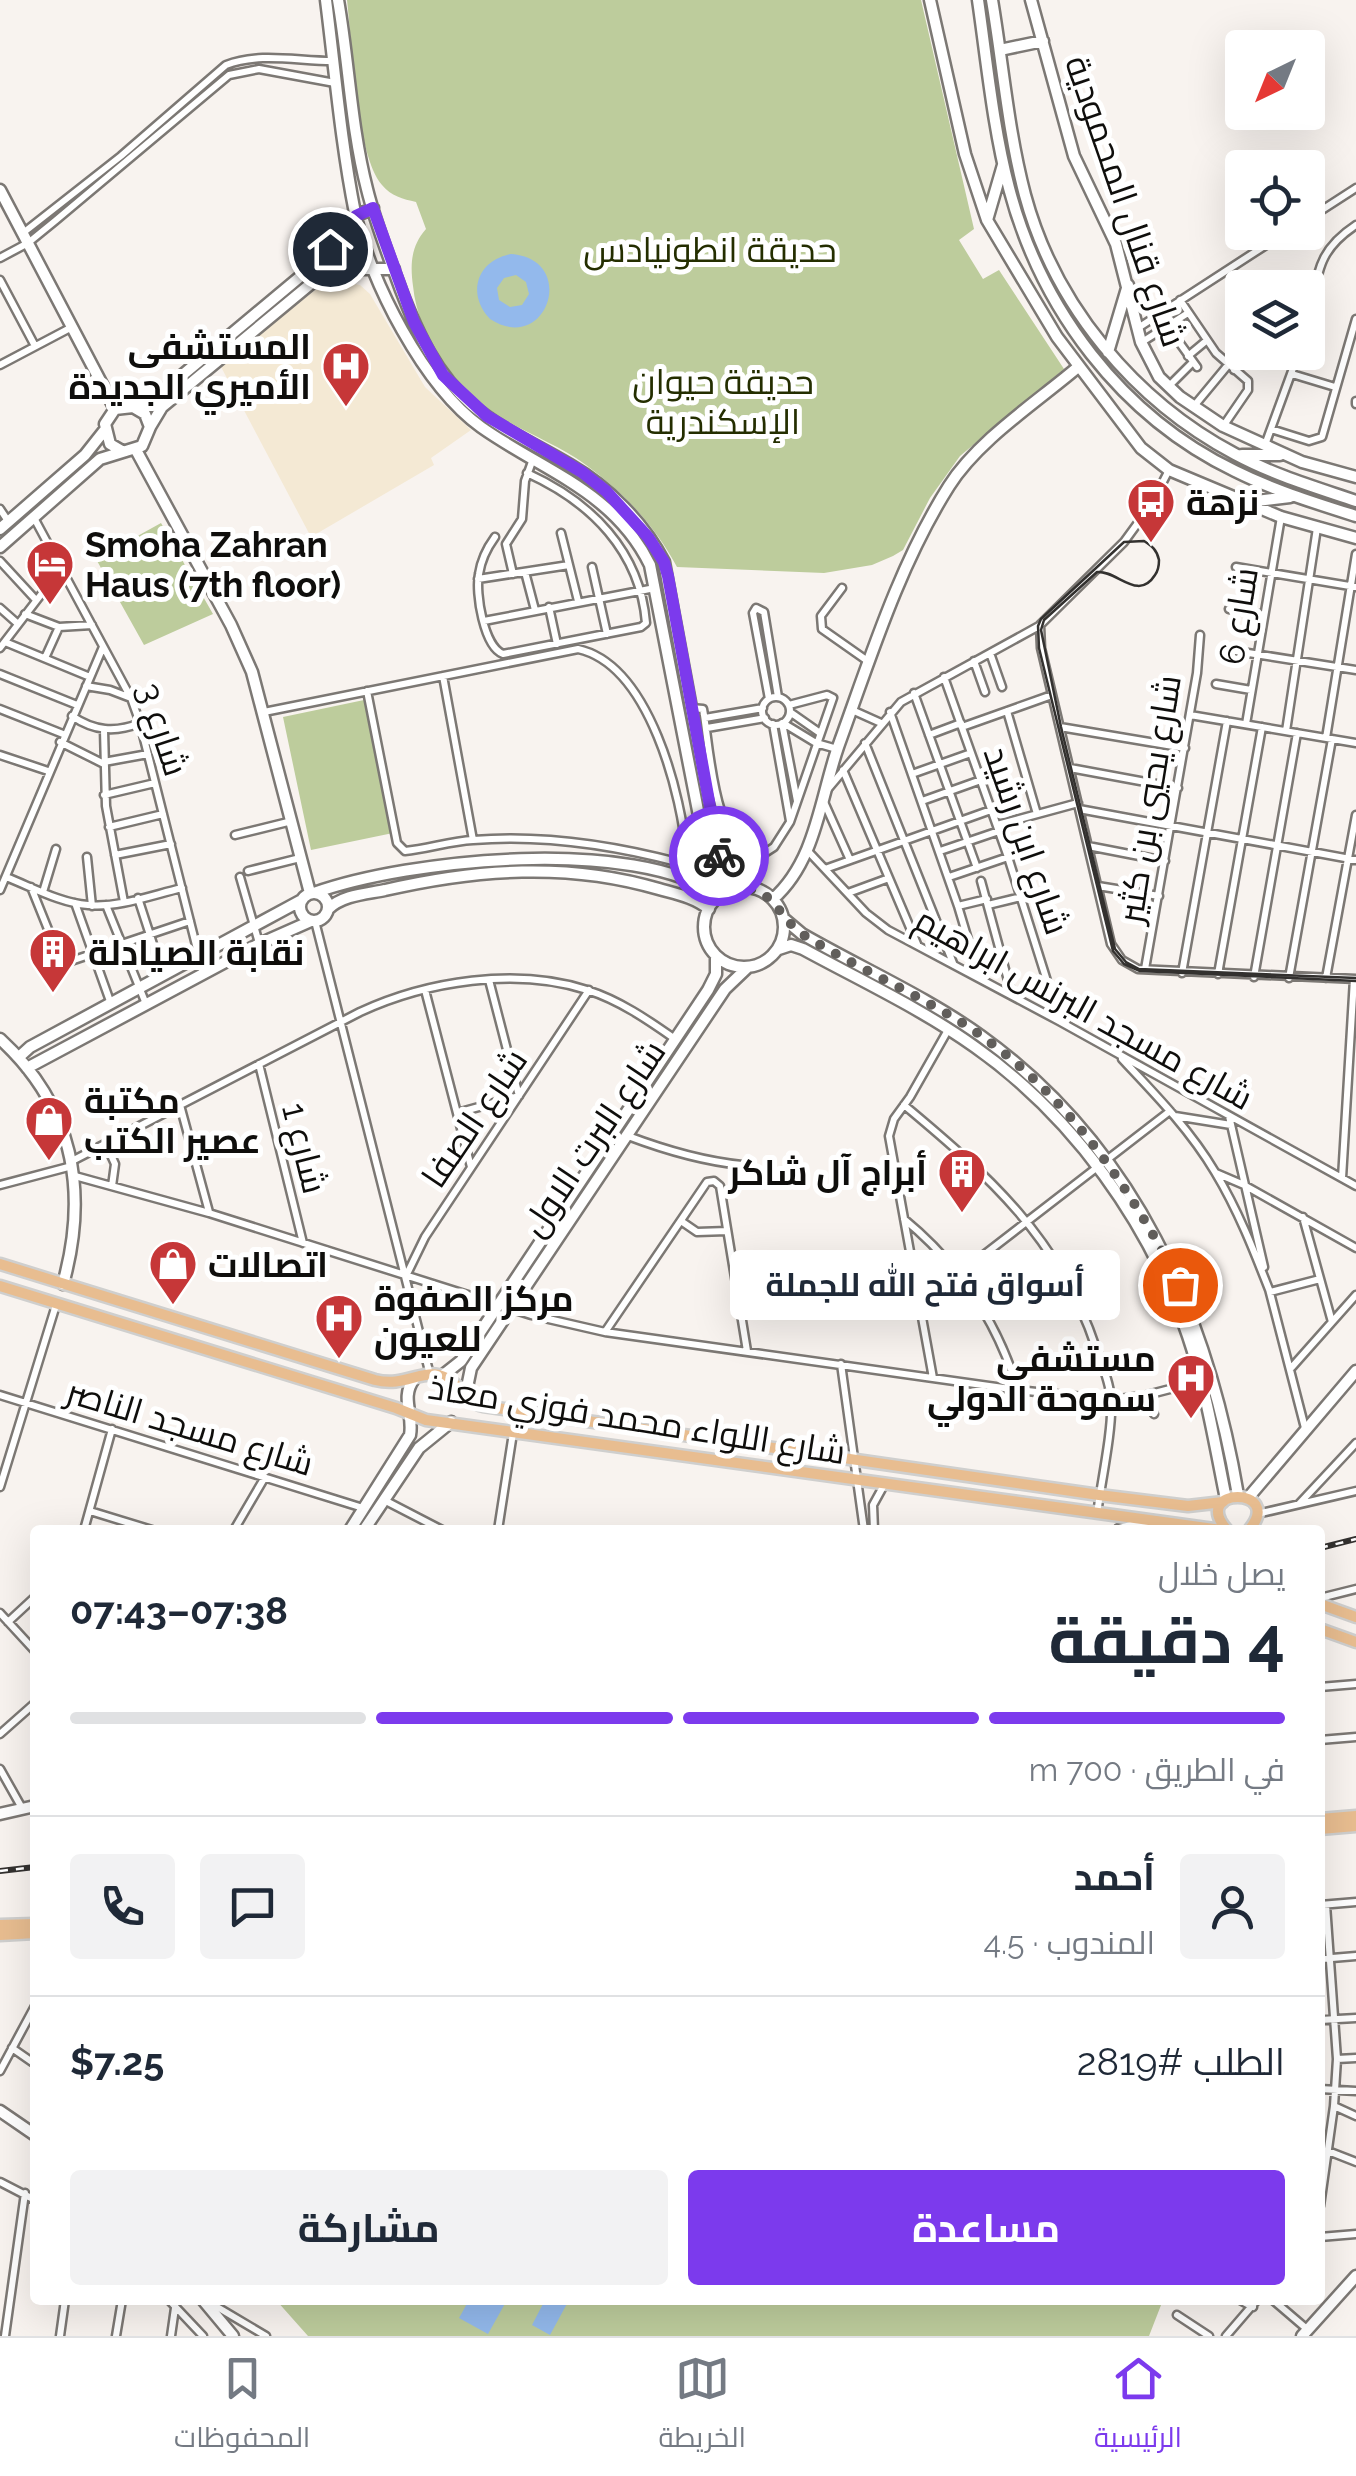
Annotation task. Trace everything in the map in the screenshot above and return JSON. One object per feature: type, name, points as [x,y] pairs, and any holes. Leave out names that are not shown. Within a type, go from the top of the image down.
[{"type":"main road","points":[[326,0],[356,216],[375,269],[412,348],[434,382],[480,427],[585,489],[644,554],[657,588],[710,872],[720,895]]},
{"type":"main road","points":[[338,0],[354,126],[373,208],[422,340],[456,390],[487,416],[593,481],[657,549],[668,576],[719,858],[733,889]]},
{"type":"main road","points":[[930,0],[965,154],[987,220],[1078,367],[1141,448],[1169,470],[1281,516],[1356,538]]},
{"type":"main road","points":[[978,0],[1003,164],[1020,226],[1066,319],[1103,369],[1147,413],[1197,450],[1296,497],[1356,516]]},
{"type":"main road","points":[[992,0],[1021,177],[1036,228],[1066,293],[1108,352],[1170,412],[1236,455],[1356,501]]},
{"type":"main road","name":"شارع قنال المحمودية","points":[[1031,0],[1074,156],[1111,232],[1129,284],[1141,342],[1152,366],[1168,387],[1223,426],[1284,456],[1356,476]]},
{"type":"main road","points":[[1000,50],[1042,40]]},
{"type":"main road","points":[[987,220],[1003,164]]},
{"type":"main road","points":[[0,190],[115,409]]},
{"type":"main road","points":[[4,525],[86,455],[115,409],[155,398],[330,249],[356,216],[373,208]]},
{"type":"main road","points":[[330,249],[338,258],[339,269]]},
{"type":"main road","points":[[0,547],[100,459],[136,450],[147,441],[162,407],[320,277],[339,269],[394,269]]},
{"type":"main road","points":[[1108,352],[1129,284]]},
{"type":"main road","points":[[773,899],[794,878],[807,850],[837,750],[904,571],[956,475],[981,448],[1078,367]]},
{"type":"main road","points":[[133,407],[145,414],[150,427]]},
{"type":"main road","points":[[104,430],[110,444],[122,451]]},
{"type":"main road","points":[[136,450],[231,625],[252,672],[301,858],[308,896],[301,914],[313,921]]},
{"type":"main road","points":[[1236,455],[1284,456]]},
{"type":"main road","points":[[1246,502],[1296,497]]},
{"type":"main road","points":[[28,1068],[259,944],[323,918],[342,899],[539,858],[614,864],[688,880],[720,895]]},
{"type":"main road","points":[[18,1056],[308,896],[410,870],[502,864],[610,878],[684,896],[709,908]]},
{"type":"main road","points":[[410,870],[413,883]]},
{"type":"main road","points":[[368,880],[372,892]]},
{"type":"main road","points":[[778,949],[784,934],[783,918],[773,899],[754,888],[733,889],[720,895],[709,908],[704,928],[716,956],[730,965],[747,968],[760,965],[778,949],[791,945],[803,949],[948,1030],[1021,1083],[1102,1165]]},
{"type":"main road","points":[[308,896],[325,899],[328,909]]},
{"type":"main road","points":[[783,918],[809,938],[980,1036],[1049,1094],[1144,1218],[1175,1287],[1206,1380],[1234,1499],[1254,1525]]},
{"type":"main road","name":"شارع البرت الاول","points":[[436,1375],[460,1361],[676,1040],[713,982],[716,956]]},
{"type":"main road","name":"شارع البرت الاول","points":[[464,1397],[471,1368],[726,989],[747,968]]},
{"type":"main road","points":[[81,1020],[89,1035]]},
{"type":"main road","points":[[0,1039],[28,1068],[54,1114],[73,1168],[73,1240],[63,1284]]},
{"type":"main road","points":[[637,1098],[648,1106]]},
{"type":"main road","name":"شارع اللواء محمد فوزي معاذ","points":[[0,1264],[376,1380],[392,1383],[436,1375],[452,1380],[464,1397],[483,1406],[1099,1495],[1188,1506],[1234,1499]]},
{"type":"main road","name":"شارع اللواء محمد فوزي معاذ","points":[[0,1286],[426,1420],[1178,1525]]},
{"type":"main road","points":[[508,1290],[520,1296]]},
{"type":"main road","points":[[496,1308],[497,1318],[508,1314]]},
{"type":"main road","points":[[1222,1525],[1219,1517],[1234,1499],[1356,1371]]},
{"type":"main road","points":[[353,1525],[408,1440],[412,1429],[406,1398],[414,1379]]},
{"type":"main road","points":[[369,1400],[378,1394],[376,1380]]},
{"type":"main road","points":[[367,1525],[419,1448],[452,1422]]},
{"type":"main road","points":[[1138,1525],[1150,1522]]},
{"type":"main road","points":[[1325,1603],[1356,1618]]},
{"type":"main road","points":[[1325,1631],[1356,1642]]},
{"type":"main road","points":[[0,1814],[30,1807]]},
{"type":"main road","points":[[1325,1819],[1356,1816]]},
{"type":"main road","points":[[1325,1829],[1356,1826]]},
{"type":"main road","points":[[0,1925],[30,1924]]},
{"type":"main road","points":[[0,1935],[30,1934]]},
{"type":"main road","points":[[0,2112],[30,2132]]},
{"type":"main road","points":[[1305,2333],[1356,2276]]},
{"type":"main road","points":[[207,2305],[233,2336]]},
{"type":"street","points":[[0,258],[126,165],[226,65],[242,58],[334,61]]},
{"type":"street","points":[[185,105],[217,82],[245,70],[296,74],[336,84]]},
{"type":"street","points":[[1325,207],[1356,188]]},
{"type":"street","points":[[1321,270],[1325,254],[1335,240],[1356,225]]},
{"type":"street","points":[[1138,328],[1258,250]]},
{"type":"street","points":[[0,280],[35,346]]},
{"type":"street","points":[[1180,300],[1206,341],[1225,362]]},
{"type":"street","points":[[1141,342],[1188,312]]},
{"type":"street","points":[[1271,428],[1309,441],[1318,440],[1324,432],[1356,319]]},
{"type":"street","points":[[0,365],[72,327]]},
{"type":"street","points":[[1168,387],[1193,362],[1206,341]]},
{"type":"street","points":[[1178,342],[1193,362]]},
{"type":"street","points":[[1193,407],[1229,370]]},
{"type":"street","points":[[1223,426],[1248,390],[1246,379],[1234,370]]},
{"type":"street","points":[[1264,446],[1293,370]]},
{"type":"street","points":[[1292,374],[1336,387]]},
{"type":"street","points":[[513,574],[506,544],[524,512],[527,473],[533,458]]},
{"type":"street","points":[[850,860],[822,797],[842,770],[890,712],[914,693],[1040,625],[1124,542],[1151,505],[1169,470]]},
{"type":"street","points":[[494,536],[482,559],[477,593],[492,648],[500,654],[644,625],[640,591],[630,562],[606,529],[574,500],[527,473]]},
{"type":"street","points":[[0,509],[4,525]]},
{"type":"street","name":"شارع 3","points":[[33,516],[104,646],[140,722],[203,974]]},
{"type":"street","name":"شارع 6","points":[[1246,724],[1281,516]]},
{"type":"street","points":[[1286,731],[1317,527]]},
{"type":"street","points":[[562,533],[578,601]]},
{"type":"street","points":[[1290,978],[1356,554]]},
{"type":"street","points":[[0,561],[36,600]]},
{"type":"street","points":[[478,579],[569,565]]},
{"type":"street","points":[[592,567],[607,634]]},
{"type":"street","points":[[1236,567],[1352,586]]},
{"type":"street","points":[[64,572],[36,600],[2,645],[90,677]]},
{"type":"street","points":[[525,572],[535,610]]},
{"type":"street","points":[[484,621],[657,588]]},
{"type":"street","points":[[842,588],[821,616],[822,629],[870,663]]},
{"type":"street","points":[[549,607],[557,644]]},
{"type":"street","points":[[764,718],[763,708],[768,700],[754,613],[760,607],[778,697],[820,732]]},
{"type":"street","points":[[0,608],[18,624]]},
{"type":"street","points":[[1229,609],[1264,615]]},
{"type":"street","points":[[25,614],[59,627],[92,625]]},
{"type":"street","points":[[1040,625],[1041,648],[1114,950],[1125,964],[1182,973],[1355,979],[1342,1178]]},
{"type":"street","points":[[45,658],[59,627]]},
{"type":"street","name":"شارع يحيي بن كثير","points":[[1145,970],[1185,748],[1200,636]]},
{"type":"street","points":[[0,890],[104,646]]},
{"type":"street","points":[[1223,649],[1356,670]]},
{"type":"street","points":[[264,712],[367,691],[578,650],[587,651],[606,662],[627,684],[658,736],[688,854],[685,862],[595,843],[472,840],[410,851],[400,848],[367,691]]},
{"type":"street","points":[[990,653],[1002,687]]},
{"type":"street","points":[[761,656],[771,654]]},
{"type":"street","points":[[974,662],[985,692]]},
{"type":"street","points":[[0,674],[77,705]]},
{"type":"street","points":[[443,676],[472,840]]},
{"type":"street","name":"شارع ابن رشيد","points":[[944,677],[1008,857],[1059,1020]]},
{"type":"street","points":[[1216,684],[1251,690]]},
{"type":"street","points":[[86,686],[131,698]]},
{"type":"street","points":[[914,693],[977,868]]},
{"type":"street","points":[[929,735],[1052,695]]},
{"type":"street","points":[[691,708],[701,706],[705,718],[723,819],[736,844],[760,856],[774,847],[790,822],[833,701],[830,696],[789,709],[779,723],[790,822]]},
{"type":"street","points":[[768,700],[778,697]]},
{"type":"street","points":[[0,708],[104,763],[148,754]]},
{"type":"street","points":[[705,718],[763,708]]},
{"type":"street","points":[[852,710],[881,723]]},
{"type":"street","points":[[1007,711],[1037,814]]},
{"type":"street","points":[[890,712],[980,978]]},
{"type":"street","points":[[1190,715],[1356,742]]},
{"type":"street","points":[[72,716],[104,730],[129,728],[140,722]]},
{"type":"street","points":[[707,728],[764,718],[837,750]]},
{"type":"street","points":[[1182,973],[1228,721]]},
{"type":"street","points":[[779,723],[797,804]]},
{"type":"street","points":[[1060,727],[1185,748]]},
{"type":"street","points":[[1218,974],[1262,727]]},
{"type":"street","points":[[104,730],[104,795],[124,902]]},
{"type":"street","points":[[1254,977],[1297,733]]},
{"type":"street","points":[[865,743],[954,964]]},
{"type":"street","points":[[912,774],[971,753]]},
{"type":"street","points":[[0,755],[48,771]]},
{"type":"street","points":[[667,765],[689,762]]},
{"type":"street","points":[[1070,768],[1178,788]]},
{"type":"street","points":[[842,770],[918,945]]},
{"type":"street","points":[[782,777],[792,775]]},
{"type":"street","points":[[922,801],[980,780]]},
{"type":"street","points":[[104,795],[156,784]]},
{"type":"street","points":[[940,851],[1037,814],[1079,806],[1352,859]]},
{"type":"street","points":[[824,869],[991,810]]},
{"type":"street","points":[[110,826],[163,814]]},
{"type":"street","points":[[1326,978],[1352,859],[1356,815]]},
{"type":"street","points":[[235,835],[292,821]]},
{"type":"street","points":[[115,856],[171,844]]},
{"type":"street","points":[[1088,846],[1165,861]]},
{"type":"street","points":[[43,892],[56,849]]},
{"type":"street","name":"شارع مسجد البرنس ابراهيم","points":[[807,850],[877,922],[1059,1020],[1230,1120],[1356,1186]]},
{"type":"street","points":[[88,857],[92,906]]},
{"type":"street","points":[[949,878],[1008,857]]},
{"type":"street","points":[[248,871],[301,858]]},
{"type":"street","points":[[5,871],[43,892],[92,906],[182,888]]},
{"type":"street","points":[[240,877],[259,944]]},
{"type":"street","points":[[847,894],[889,878]]},
{"type":"street","points":[[981,881],[1012,996]]},
{"type":"street","points":[[30,886],[61,964],[190,920]]},
{"type":"street","points":[[1098,886],[1158,896]]},
{"type":"street","points":[[958,906],[1021,897]]},
{"type":"street","points":[[138,898],[164,976]]},
{"type":"street","points":[[75,904],[112,1004]]},
{"type":"street","points":[[106,905],[146,1004]]},
{"type":"street","points":[[313,921],[436,1375]]},
{"type":"street","points":[[0,1186],[73,1168],[106,1144],[341,1021],[381,1002],[425,990],[490,980],[540,980],[589,990],[634,1012],[676,1040]]},
{"type":"street","points":[[457,1112],[519,1096],[490,980]]},
{"type":"street","points":[[425,990],[471,1168]]},
{"type":"street","name":"شارع الصفا","points":[[406,1275],[419,1247],[589,990]]},
{"type":"street","points":[[933,1378],[889,1136],[894,1119],[948,1030]]},
{"type":"street","points":[[1118,1054],[1172,1113],[1215,1173],[1270,1292]]},
{"type":"street","name":"شارع 1","points":[[259,1064],[303,1243]]},
{"type":"street","points":[[180,1105],[209,1214]]},
{"type":"street","points":[[904,1105],[986,1174],[1028,1220],[1082,1312],[1111,1400],[1096,1514]]},
{"type":"street","points":[[919,1305],[1172,1113],[1230,1120],[1305,1428]]},
{"type":"street","points":[[628,1136],[686,1155],[742,1166]]},
{"type":"street","points":[[106,1144],[114,1164],[112,1186]]},
{"type":"street","points":[[73,1168],[112,1186],[406,1275],[496,1308]]},
{"type":"street","points":[[1215,1173],[1244,1185],[1356,1248]]},
{"type":"street","points":[[605,1332],[708,1182],[714,1181],[720,1186],[747,1351]]},
{"type":"street","points":[[1302,1216],[1332,1322]]},
{"type":"street","points":[[902,1218],[959,1274],[1000,1338],[1018,1390]]},
{"type":"street","points":[[681,1222],[707,1234],[727,1231]]},
{"type":"street","points":[[1270,1292],[1320,1280]]},
{"type":"street","points":[[1291,1368],[1356,1295]]},
{"type":"street","points":[[0,1487],[57,1304]]},
{"type":"street","points":[[508,1314],[605,1332],[1111,1400],[1206,1380]]},
{"type":"street","points":[[841,1364],[864,1525]]},
{"type":"street","name":"شارع مسجد الناصر","points":[[0,1395],[364,1508]]},
{"type":"street","points":[[1143,1396],[1154,1414]]},
{"type":"street","points":[[86,1525],[112,1428]]},
{"type":"street","points":[[499,1525],[513,1432]]},
{"type":"street","points":[[1299,1504],[1356,1443]]},
{"type":"street","points":[[237,1525],[265,1477]]},
{"type":"street","points":[[874,1525],[873,1505],[884,1484]]},
{"type":"street","points":[[1254,1525],[1299,1504],[1356,1491]]},
{"type":"street","points":[[384,1500],[432,1525]]},
{"type":"street","points":[[90,1511],[136,1525]]},
{"type":"street","points":[[122,1525],[124,1521]]},
{"type":"street","points":[[1325,1599],[1356,1589]]},
{"type":"street","points":[[8,1622],[30,1602]]},
{"type":"street","points":[[0,1613],[30,1646]]},
{"type":"street","points":[[1325,1686],[1356,1684]]},
{"type":"street","points":[[0,1734],[30,1708]]},
{"type":"street","points":[[1325,1740],[1356,1738]]},
{"type":"street","points":[[0,1768],[22,1808]]},
{"type":"street","points":[[1325,1905],[1356,1902]]},
{"type":"street","points":[[1325,1918],[1337,2060],[1325,2163]]},
{"type":"street","points":[[1325,1959],[1356,1956]]},
{"type":"street","points":[[0,2071],[30,2017]]},
{"type":"street","points":[[1325,2020],[1356,2018]]},
{"type":"street","points":[[12,2048],[30,2061]]},
{"type":"street","points":[[1337,2060],[1356,2058]]},
{"type":"street","points":[[1325,2089],[1356,2091]]},
{"type":"street","points":[[1334,2106],[1356,2116]]},
{"type":"street","points":[[1328,2151],[1356,2162]]},
{"type":"street","points":[[0,2182],[30,2196]]},
{"type":"street","points":[[5,2336],[25,2193]]},
{"type":"street","points":[[1325,2237],[1356,2234]]},
{"type":"street","points":[[60,2336],[64,2305]]},
{"type":"street","points":[[116,2336],[121,2305]]},
{"type":"street","points":[[212,2305],[266,2336]]},
{"type":"street","points":[[1226,2336],[1253,2305]]},
{"type":"street","points":[[1278,2305],[1305,2333]]},
{"type":"street","points":[[170,2336],[175,2307]]},
{"type":"street","points":[[175,2307],[202,2336]]},
{"type":"street","points":[[1176,2315],[1209,2336]]},
{"type":"shaded area","name":"المستشفى الأميري الجديدة","points":[[334,280],[360,285],[370,294],[425,387],[471,430],[431,458],[434,465],[311,537],[220,365],[323,284]]},
{"type":"green space","name":"حديقة انطونيادس","points":[[347,0],[921,0],[974,229],[959,240],[983,279],[999,270],[1064,369],[960,456],[930,498],[903,550],[893,556],[872,565],[824,573],[677,567],[648,524],[612,486],[576,458],[483,405],[454,376],[431,343],[416,305],[412,270],[415,249],[426,229],[416,202],[389,192],[373,170],[361,124]]},
{"type":"green space","points":[[161,523],[213,614],[144,645],[96,559]]},
{"type":"green space","points":[[364,700],[393,833],[311,850],[283,717]]},
{"type":"green space","points":[[280,2305],[1161,2305],[1149,2336],[308,2336]]},
{"type":"water","points":[[511,254],[532,260],[544,271],[549,287],[547,302],[540,316],[527,325],[510,327],[490,319],[478,299],[483,271],[499,257]],"holes":[[[516,275],[526,282],[529,294],[522,305],[510,307],[499,300],[497,288],[504,278]]]},
{"type":"water","points":[[466,2305],[504,2305],[488,2334],[459,2318]]},
{"type":"water","points":[[542,2305],[566,2305],[550,2335],[532,2325]]},
{"type":"tram line","points":[[1356,978],[1139,969],[1115,949],[1041,630],[1044,620],[1097,572],[1134,585],[1148,583],[1158,568],[1155,551],[1144,541],[1124,542],[1041,619],[1038,626],[1039,648],[1113,951],[1124,964],[1140,971],[1356,981]]},
{"type":"railway","points":[[1325,1547],[1356,1539]]},
{"type":"railway","points":[[0,1871],[30,1868]]},
{"type":"way so far","points":[[719,856],[733,889],[744,887],[764,892],[773,899],[783,918],[802,934],[955,1019],[1028,1074],[1107,1161],[1180,1285]]},
{"type":"place","name":"المستشفى الأميري الجديدة","points":[[346,408]]},
{"type":"place","name":"نزهة","points":[[1151,544]]},
{"type":"place","name":"Smoha Zahran Haus (7th floor)","points":[[50,606]]},
{"type":"place","name":"نقابة الصيادلة","points":[[53,994]]},
{"type":"place","name":"مكتبة عصير الكتب","points":[[49,1162]]},
{"type":"place","name":"أبراج آل شاكر","points":[[962,1214]]},
{"type":"place","name":"أسواق فتح الله للجملة","points":[[1180,1285]]},
{"type":"place","name":"اتصالات","points":[[173,1306]]},
{"type":"place","name":"مركز الصفوة للعيون","points":[[339,1360]]},
{"type":"place","name":"مستشفى سموحة الدولي","points":[[1191,1420]]},
{"type":"route","points":[[330,249],[356,216],[373,208],[414,322],[443,375],[487,416],[606,491],[657,549],[668,576],[719,856]]},
{"type":"park label","name":"حديقة حيوان الإسكندرية","points":[[723,401]]}]
